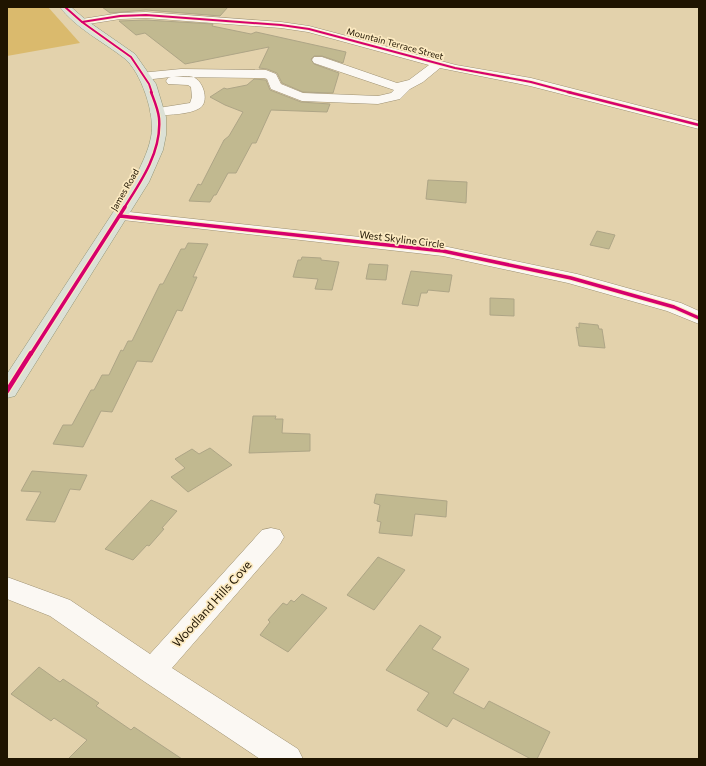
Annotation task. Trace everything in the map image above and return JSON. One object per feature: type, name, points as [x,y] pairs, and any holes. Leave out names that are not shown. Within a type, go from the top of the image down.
[{"type":"main road","name":"James Road","points":[[7,391],[141,182],[155,150],[159,135],[157,112],[147,80],[131,57],[82,22],[65,7]]},
{"type":"street","name":"Mountain Terrace Street","points":[[82,22],[120,16],[146,15],[281,24],[309,29],[439,63],[531,82],[699,125]]},
{"type":"street","points":[[318,60],[396,87],[404,88],[411,86],[439,63]]},
{"type":"street","points":[[147,80],[181,73],[266,74],[271,75],[275,86],[302,97],[378,100],[395,96],[404,88]]},
{"type":"street","points":[[147,80],[190,82],[197,86],[198,97],[196,105],[188,108],[157,112]]},
{"type":"street","name":"West Skyline Circle","points":[[120,216],[443,251],[571,278],[674,307],[699,318]]},
{"type":"street","name":"Woodland Hills Cove","points":[[152,671],[271,537]]},
{"type":"street","points":[[7,588],[60,608],[152,671],[287,759]]},
{"type":"shaded area","points":[[7,7],[48,7],[80,43],[7,56]]},
{"type":"building","points":[[102,7],[228,7],[220,16],[146,10],[110,13]]},
{"type":"building","points":[[146,20],[213,24],[212,26],[251,34],[256,32],[346,52],[343,63],[322,56],[314,56],[311,59],[314,64],[339,73],[333,93],[303,92],[282,83],[277,73],[259,68],[269,47],[185,64],[145,33],[136,35],[119,21]]},
{"type":"building","points":[[254,79],[266,80],[270,90],[301,102],[330,104],[327,112],[271,110],[256,143],[252,143],[236,173],[228,173],[216,195],[214,195],[210,202],[189,201],[198,184],[201,185],[224,140],[229,136],[243,112],[210,97],[224,88],[227,89],[247,85]]},
{"type":"building","points":[[428,180],[467,182],[466,203],[426,199]]},
{"type":"building","points":[[597,231],[615,235],[609,249],[590,245]]},
{"type":"building","points":[[188,243],[208,244],[193,277],[197,277],[182,311],[177,310],[152,362],[137,361],[112,412],[101,411],[83,447],[53,444],[63,425],[72,425],[91,390],[94,390],[102,375],[109,375],[121,350],[123,351],[128,341],[132,341],[160,284],[163,284],[181,249],[185,249]]},
{"type":"building","points":[[302,257],[321,258],[321,260],[339,262],[332,290],[315,289],[318,279],[293,277],[298,260],[301,260]]},
{"type":"building","points":[[369,264],[388,265],[386,280],[366,279]]},
{"type":"building","points":[[411,271],[452,275],[449,292],[428,290],[427,293],[421,293],[418,306],[402,304]]},
{"type":"building","points":[[490,298],[514,299],[514,316],[490,315]]},
{"type":"building","points":[[579,323],[598,325],[599,329],[602,329],[605,348],[579,346],[576,327],[579,328]]},
{"type":"building","points":[[253,416],[276,416],[275,419],[283,419],[282,433],[310,434],[310,451],[249,453]]},
{"type":"building","points":[[210,448],[232,465],[188,492],[171,477],[185,468],[175,459],[192,449],[199,454]]},
{"type":"building","points":[[32,471],[87,475],[80,490],[70,489],[55,522],[26,520],[41,492],[21,491]]},
{"type":"building","points":[[376,494],[447,501],[446,517],[415,514],[412,536],[379,533],[381,522],[377,521],[380,505],[374,503]]},
{"type":"building","points":[[151,500],[177,511],[149,546],[147,545],[133,560],[105,549]]},
{"type":"building","points":[[378,557],[405,570],[374,610],[347,595]]},
{"type":"building","points":[[302,594],[327,608],[288,652],[260,635],[270,622],[268,620],[283,603],[287,605],[291,600],[294,602]]},
{"type":"building","points":[[420,625],[441,637],[432,649],[469,669],[453,693],[484,709],[489,701],[550,732],[537,759],[531,759],[453,718],[447,727],[417,710],[429,693],[386,670]]},
{"type":"building","points":[[39,667],[60,682],[63,679],[99,703],[96,706],[131,730],[134,727],[182,759],[68,759],[87,740],[54,718],[51,721],[11,694]]},
{"type":"cycle path","points":[[7,391],[141,182],[155,150],[159,135],[159,117],[149,84],[131,57],[82,22],[65,7]]},
{"type":"cycle path","points":[[82,22],[120,16],[146,15],[281,25],[309,29],[455,68],[531,82],[699,125]]},
{"type":"cycle path","points":[[120,216],[443,251],[571,278],[674,307],[699,318]]}]
